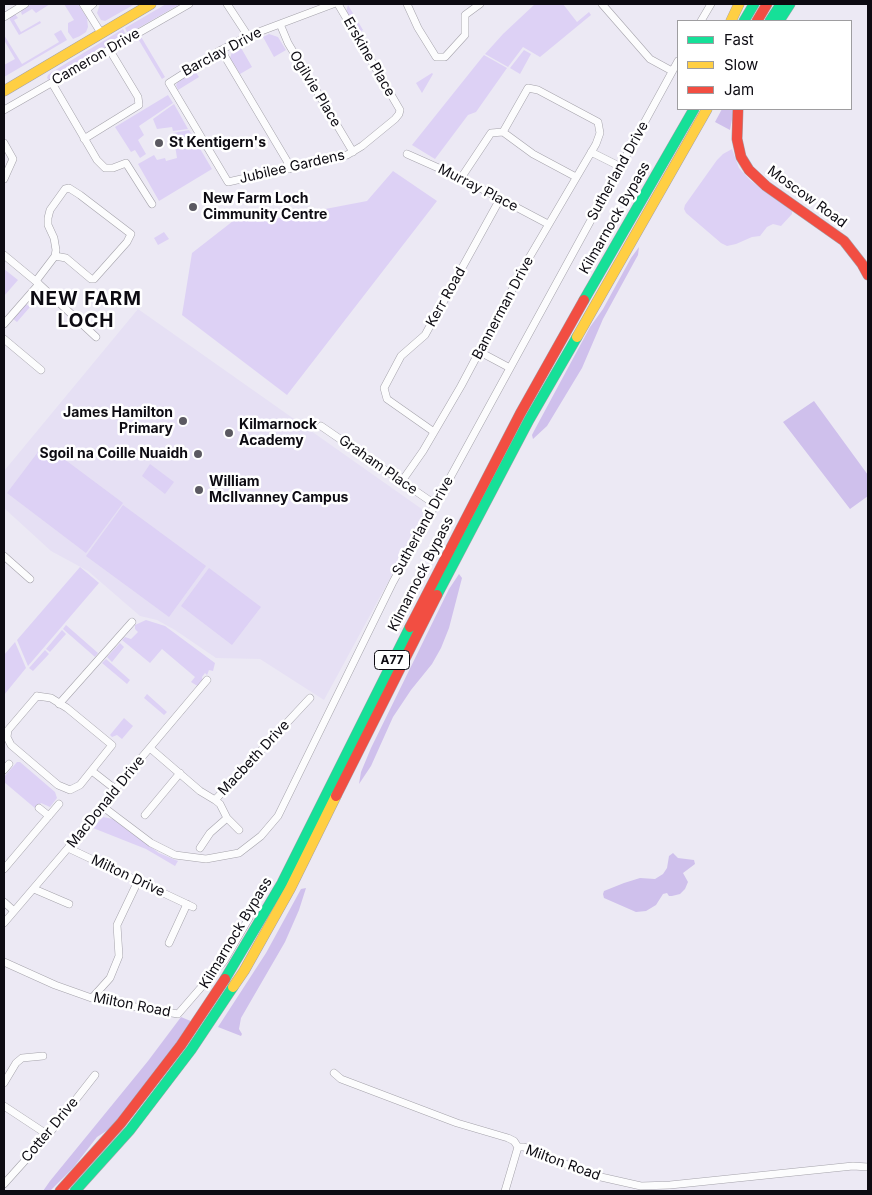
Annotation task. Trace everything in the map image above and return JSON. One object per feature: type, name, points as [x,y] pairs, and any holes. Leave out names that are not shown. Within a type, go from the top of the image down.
[{"type":"main road","points":[[4,91],[151,4]]},
{"type":"main road","points":[[731,20],[739,4]]},
{"type":"main road","points":[[745,20],[754,4]]},
{"type":"main road","points":[[758,20],[767,4]]},
{"type":"main road","points":[[771,20],[781,4]]},
{"type":"main road","points":[[780,20],[790,4]]},
{"type":"main road","name":"A77","points":[[687,121],[690,110]]},
{"type":"main road","name":"Kilmarnock Bypass","points":[[60,1191],[121,1123],[186,1037],[233,966],[282,883],[442,562],[520,414],[616,242],[693,110]]},
{"type":"main road","name":"Kilmarnock Bypass","points":[[75,1191],[136,1123],[191,1050],[244,971],[290,889],[451,567],[530,420],[706,110]]},
{"type":"main road","name":"Moscow Road","points":[[738,110],[737,140],[741,157],[749,170],[766,186],[844,241],[868,275]]},
{"type":"street","points":[[4,17],[25,4]]},
{"type":"street","name":"Cameron Drive","points":[[4,110],[188,4]]},
{"type":"street","points":[[227,4],[248,36]]},
{"type":"street","name":"Barclay Drive","points":[[228,182],[169,83],[176,76],[248,36],[334,4]]},
{"type":"street","name":"Erskine Place","points":[[338,4],[400,111]]},
{"type":"street","points":[[408,4],[418,28],[436,57],[445,57],[465,35],[465,15],[480,4]]},
{"type":"street","points":[[602,4],[650,59],[672,71]]},
{"type":"street","points":[[702,20],[711,4]]},
{"type":"street","points":[[88,5],[101,33]]},
{"type":"street","name":"Ogilvie Place","points":[[280,24],[288,43],[353,152]]},
{"type":"street","points":[[84,139],[140,104],[138,96],[109,49]]},
{"type":"street","points":[[221,50],[287,161],[289,169]]},
{"type":"street","name":"Sutherland Drive","points":[[102,806],[151,843],[175,855],[206,859],[239,853],[261,836],[278,816],[393,582],[677,63]]},
{"type":"street","points":[[52,83],[97,160],[104,168],[113,168],[126,162],[152,204]]},
{"type":"street","name":"Bannerman Drive","points":[[402,481],[423,451],[480,352],[548,224],[591,152],[600,133],[598,122],[538,90],[528,88],[503,132]]},
{"type":"street","name":"Jubilee Gardens","points":[[228,182],[339,158],[353,152],[395,119],[400,111]]},
{"type":"street","points":[[461,178],[491,133],[503,132],[533,154],[576,177]]},
{"type":"street","points":[[4,143],[13,159],[4,179]]},
{"type":"street","points":[[591,152],[621,167]]},
{"type":"street","name":"Murray Place","points":[[407,154],[461,178],[548,224]]},
{"type":"street","points":[[4,324],[37,283],[55,256],[54,238],[48,226],[48,218],[50,210],[65,189],[69,188],[80,194],[131,234],[127,242],[94,279],[91,279],[66,258],[55,256]]},
{"type":"street","name":"Kerr Road","points":[[434,432],[388,399],[384,388],[401,356],[426,335],[500,198]]},
{"type":"street","points":[[4,255],[96,337]]},
{"type":"street","points":[[4,339],[41,370]]},
{"type":"street","points":[[480,352],[510,368]]},
{"type":"street","name":"Graham Place","points":[[321,426],[436,505]]},
{"type":"street","points":[[4,556],[30,580]]},
{"type":"street","points":[[59,704],[132,622]]},
{"type":"street","name":"MacDonald Drive","points":[[4,922],[34,889],[114,789],[207,680]]},
{"type":"street","points":[[37,696],[51,698],[59,704],[112,745],[80,784],[70,790],[58,786],[11,745],[7,737],[8,730],[37,696]]},
{"type":"street","name":"Macbeth Drive","points":[[150,748],[215,800],[310,698]]},
{"type":"street","points":[[92,770],[114,789]]},
{"type":"street","points":[[144,815],[180,773]]},
{"type":"street","points":[[215,800],[220,804],[226,818],[239,830]]},
{"type":"street","points":[[4,869],[59,804]]},
{"type":"street","points":[[39,808],[49,816]]},
{"type":"street","points":[[200,848],[210,833],[226,818]]},
{"type":"street","name":"Milton Drive","points":[[68,848],[190,906],[169,943]]},
{"type":"street","points":[[92,998],[110,978],[119,956],[117,925],[138,881]]},
{"type":"street","points":[[34,889],[69,904]]},
{"type":"street","points":[[4,902],[14,911]]},
{"type":"street","name":"Milton Road","points":[[4,962],[55,985],[100,1001],[178,1014],[224,961],[249,918]]},
{"type":"street","points":[[4,1083],[16,1063],[22,1058],[43,1056]]},
{"type":"street","name":"Milton Road","points":[[334,1073],[341,1079],[457,1123],[508,1138],[514,1141],[518,1148],[524,1147],[592,1175],[640,1186],[670,1185],[853,1166],[868,1167]]},
{"type":"street","name":"Cotter Drive","points":[[4,1184],[48,1135],[94,1075]]},
{"type":"street","points":[[4,1106],[48,1135]]},
{"type":"street","points":[[505,1191],[518,1148]]},
{"type":"shaded area","points":[[32,4],[50,4],[36,13],[32,9],[22,15],[23,9]]},
{"type":"shaded area","points":[[64,4],[78,4],[87,18],[88,27],[86,32],[73,39],[68,32],[68,23],[74,20]]},
{"type":"shaded area","points":[[100,4],[135,4],[105,21],[101,20],[97,13]]},
{"type":"shaded area","points":[[166,4],[180,4],[128,34],[125,28]]},
{"type":"shaded area","points":[[535,4],[563,4],[577,22],[589,12],[591,15],[540,57],[523,47],[508,67],[485,54],[503,34]]},
{"type":"shaded area","points":[[348,5],[363,30],[358,33],[346,12]]},
{"type":"shaded area","points":[[15,14],[18,18],[14,20],[21,32],[40,21],[41,23],[19,35],[10,20],[10,17]]},
{"type":"shaded area","points":[[123,29],[126,35],[50,81],[47,78],[52,72]]},
{"type":"shaded area","points":[[61,30],[67,40],[4,77],[4,65],[15,59],[4,40],[4,35],[22,64],[59,42],[54,34]]},
{"type":"shaded area","points":[[269,34],[278,37],[286,50],[274,57],[263,37]]},
{"type":"shaded area","points":[[140,35],[165,77],[162,79],[137,37]]},
{"type":"shaded area","points":[[240,46],[252,67],[240,74],[230,58],[233,50]]},
{"type":"shaded area","points":[[524,50],[531,54],[520,74],[510,68]]},
{"type":"shaded area","points":[[484,55],[507,68],[476,112],[468,115],[435,159],[412,145]]},
{"type":"shaded area","points":[[195,71],[199,77],[178,90],[176,85],[179,80]]},
{"type":"shaded area","points":[[433,74],[422,93],[416,83]]},
{"type":"shaded area","points":[[168,95],[173,103],[139,126],[144,135],[138,140],[146,154],[140,158],[135,150],[131,152],[115,127]]},
{"type":"shaded area","points":[[174,104],[188,129],[173,131],[172,127],[157,129],[153,119]]},
{"type":"shaded area","points":[[721,110],[734,110],[730,130],[715,122]]},
{"type":"shaded area","points":[[189,130],[212,169],[159,201],[138,164],[154,155],[157,160],[165,158],[166,161],[177,158],[173,133]]},
{"type":"shaded area","points":[[732,149],[739,168],[750,180],[792,211],[792,214],[781,226],[773,224],[767,227],[760,236],[727,246],[686,213],[684,209],[717,160]]},
{"type":"shaded area","points":[[393,171],[437,201],[287,395],[182,315],[192,253],[242,214],[257,222],[367,201]]},
{"type":"shaded area","points":[[164,232],[169,239],[158,245],[154,238]]},
{"type":"shaded area","points":[[639,247],[638,255],[603,319],[582,368],[547,426],[533,439],[534,431],[590,327],[603,309]]},
{"type":"shaded area","points":[[4,269],[18,280],[4,296]]},
{"type":"shaded area","points":[[26,304],[30,307],[17,322],[13,319]]},
{"type":"shaded area","name":"William McIlvanney Campus","points":[[138,309],[426,512],[324,700],[260,659],[216,658],[157,620],[140,616],[88,571],[51,551],[4,508],[4,471]]},
{"type":"shaded area","points":[[814,401],[868,475],[868,496],[850,509],[783,422]]},
{"type":"shaded area","points":[[44,444],[123,503],[86,553],[7,493]]},
{"type":"shaded area","points":[[150,464],[174,482],[165,494],[142,476]]},
{"type":"shaded area","points":[[123,505],[206,566],[169,617],[86,556]]},
{"type":"shaded area","points":[[80,567],[99,583],[28,666],[17,640]]},
{"type":"shaded area","points":[[209,568],[261,607],[232,645],[181,606]]},
{"type":"shaded area","points":[[459,574],[462,578],[449,628],[441,648],[432,664],[411,690],[393,717],[371,766],[359,784],[361,772],[371,748],[449,589]]},
{"type":"shaded area","points":[[146,620],[165,626],[215,663],[213,671],[209,670],[207,675],[205,673],[202,677],[203,682],[199,687],[191,682],[195,677],[162,649],[150,663],[122,640],[125,637],[131,639],[138,632],[135,629],[135,625]]},
{"type":"shaded area","points":[[66,625],[98,653],[95,657],[63,629]]},
{"type":"shaded area","points":[[62,630],[66,634],[50,652],[46,649]]},
{"type":"shaded area","points":[[15,642],[26,668],[4,695],[4,655]]},
{"type":"shaded area","points":[[120,643],[124,647],[112,662],[107,657]]},
{"type":"shaded area","points":[[45,650],[49,654],[33,671],[29,668]]},
{"type":"shaded area","points":[[106,659],[130,680],[127,684],[102,663]]},
{"type":"shaded area","points":[[147,694],[167,712],[164,715],[144,698]]},
{"type":"shaded area","points":[[124,718],[133,726],[122,739],[117,735],[112,737],[110,735]]},
{"type":"shaded area","points":[[17,762],[20,762],[55,792],[57,798],[50,807],[41,803],[36,809],[4,782],[4,777]]},
{"type":"shaded area","points":[[103,817],[113,819],[159,853],[178,861],[175,866],[146,849],[93,828]]},
{"type":"shaded area","points":[[673,853],[678,858],[694,860],[695,864],[683,873],[688,882],[680,894],[669,896],[667,893],[663,894],[656,905],[646,911],[636,912],[604,898],[604,891],[640,878],[655,879],[663,874],[667,868],[669,856]]},
{"type":"shaded area","points":[[306,888],[285,942],[241,1018],[239,1029],[242,1034],[241,1036],[218,1027],[266,953],[301,889]]},
{"type":"shaded area","points":[[181,1017],[193,1022],[117,1124],[97,1137],[73,1168],[50,1191],[43,1191],[148,1061]]},
{"type":"traffic: fast","points":[[745,20],[754,4]]},
{"type":"traffic: fast","points":[[771,20],[781,4]]},
{"type":"traffic: fast","points":[[780,20],[790,4]]},
{"type":"traffic: fast","points":[[584,300],[693,110]]},
{"type":"traffic: fast","points":[[437,595],[529,420],[577,337]]},
{"type":"traffic: fast","points":[[225,979],[282,883],[410,627]]},
{"type":"traffic: fast","points":[[75,1191],[130,1130],[191,1050],[233,987]]},
{"type":"traffic: slow","points":[[4,91],[151,4]]},
{"type":"traffic: slow","points":[[731,20],[739,4]]},
{"type":"traffic: slow","points":[[577,337],[706,110]]},
{"type":"traffic: slow","points":[[233,987],[290,889],[336,796]]},
{"type":"traffic: jam","points":[[758,20],[767,4]]},
{"type":"traffic: jam","points":[[738,110],[737,139],[741,157],[749,170],[766,186],[844,241],[868,275]]},
{"type":"traffic: jam","points":[[410,627],[520,414],[584,300]]},
{"type":"traffic: jam","points":[[336,796],[437,595]]},
{"type":"traffic: jam","points":[[60,1191],[121,1123],[181,1045],[225,979]]},
{"type":"place","name":"St Kentigern's","points":[[159,143]]},
{"type":"place","name":"New Farm Loch Cimmunity Centre","points":[[193,207]]},
{"type":"place","name":"James Hamilton Primary","points":[[183,421]]},
{"type":"place","name":"Kilmarnock Academy","points":[[229,433]]},
{"type":"place","name":"Sgoil na Coille Nuaidh","points":[[198,454]]},
{"type":"place","name":"William McIlvanney Campus","points":[[199,490]]},
{"type":"district","name":"NEW FARM LOCH","points":[[86,310]]}]
